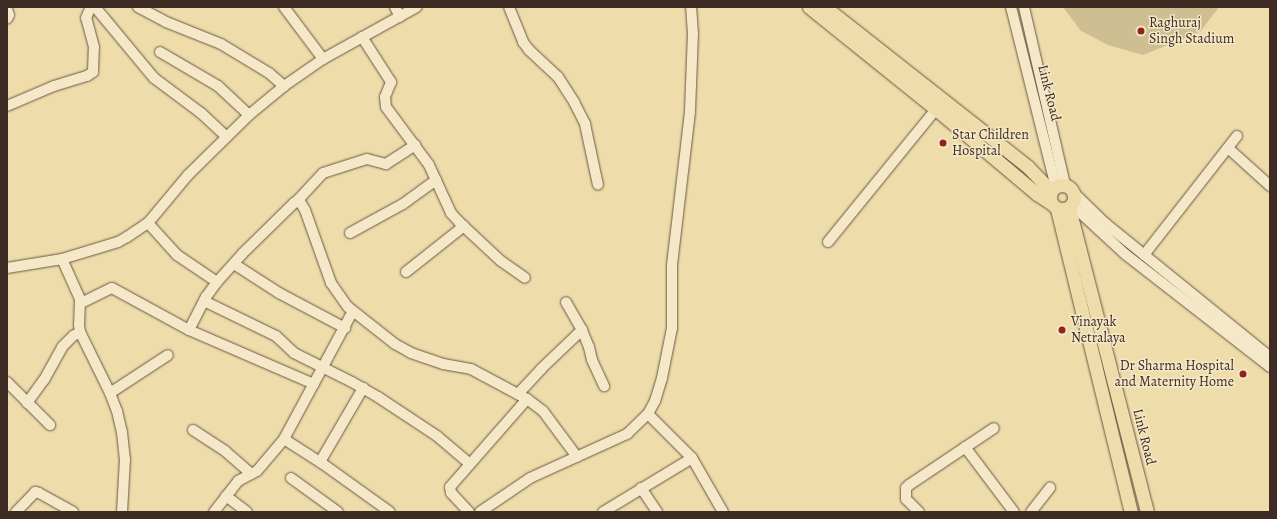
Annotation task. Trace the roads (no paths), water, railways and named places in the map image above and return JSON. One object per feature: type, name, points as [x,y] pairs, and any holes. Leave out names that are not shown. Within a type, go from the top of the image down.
[{"type":"main road","points":[[809,7],[936,109],[1036,194],[1062,198]]},
{"type":"main road","points":[[825,7],[1028,167],[1062,198]]},
{"type":"main road","name":"Link Road","points":[[1062,198],[1131,512]]},
{"type":"main road","name":"Link Road","points":[[1062,198],[1147,512]]},
{"type":"street","points":[[7,106],[54,86],[91,74],[93,72],[94,47],[86,18],[91,7]]},
{"type":"street","points":[[95,7],[154,78],[201,113],[226,136]]},
{"type":"street","points":[[138,7],[166,22],[221,44],[269,73],[284,86]]},
{"type":"street","points":[[284,7],[322,59]]},
{"type":"street","points":[[395,7],[400,17]]},
{"type":"street","points":[[8,265],[62,258],[118,242],[148,224],[188,175],[226,136],[284,86],[322,59],[417,7]]},
{"type":"street","points":[[509,7],[522,42],[558,77],[574,102],[585,124],[598,185]]},
{"type":"street","points":[[480,512],[530,478],[627,434],[648,414],[655,401],[662,378],[672,328],[672,265],[690,111],[693,34],[692,7]]},
{"type":"street","name":"Link Road","points":[[1011,7],[1062,198]]},
{"type":"street","name":"Link Road","points":[[1024,7],[1062,198]]},
{"type":"street","points":[[7,9],[9,15],[7,19]]},
{"type":"street","points":[[362,37],[391,82],[385,97],[386,107],[415,144],[436,180],[452,213],[501,261],[525,278]]},
{"type":"street","points":[[160,52],[218,86],[249,115]]},
{"type":"street","points":[[828,242],[936,109]]},
{"type":"street","points":[[1144,255],[1237,136]]},
{"type":"street","points":[[189,330],[204,301],[217,282],[323,173],[368,159],[386,164],[415,144]]},
{"type":"street","points":[[1228,148],[1270,186]]},
{"type":"street","points":[[350,233],[403,204],[436,180]]},
{"type":"street","points":[[1062,198],[1106,224],[1270,357]]},
{"type":"street","points":[[1062,198],[1125,254],[1270,367]]},
{"type":"street","points":[[297,201],[303,204],[331,283],[338,295],[353,311],[394,344],[411,353],[443,364],[471,369],[527,399],[543,411],[577,457]]},
{"type":"street","points":[[148,224],[177,255],[217,282]]},
{"type":"street","points":[[406,272],[464,226]]},
{"type":"street","points":[[62,258],[81,303],[79,325],[80,332],[110,393],[117,411],[122,432],[125,458],[122,512]]},
{"type":"street","points":[[234,264],[279,293],[345,328]]},
{"type":"street","points":[[81,303],[112,288],[189,330],[314,384]]},
{"type":"street","points":[[204,301],[276,336],[294,353],[363,388],[414,420],[470,464]]},
{"type":"street","points":[[566,302],[582,330],[589,347],[592,360],[604,386]]},
{"type":"street","points":[[214,512],[238,481],[251,474],[270,457],[284,439],[324,368],[353,311]]},
{"type":"street","points":[[518,394],[541,369],[582,330]]},
{"type":"street","points":[[27,403],[44,380],[62,347],[73,336],[80,332]]},
{"type":"street","points":[[110,393],[168,354]]},
{"type":"street","points":[[7,382],[50,425]]},
{"type":"street","points":[[320,462],[363,388]]},
{"type":"street","points":[[469,512],[450,490],[450,487],[527,399]]},
{"type":"street","points":[[648,414],[692,458],[723,512]]},
{"type":"street","points":[[919,512],[906,499],[906,488],[994,428]]},
{"type":"street","points":[[193,430],[225,450],[251,474]]},
{"type":"street","points":[[284,439],[320,462],[390,512]]},
{"type":"street","points":[[965,447],[1014,512]]},
{"type":"street","points":[[603,512],[692,458]]},
{"type":"street","points":[[291,478],[338,512]]},
{"type":"street","points":[[641,488],[657,512]]},
{"type":"street","points":[[1031,512],[1050,488]]},
{"type":"street","points":[[16,512],[35,492],[39,492],[73,512]]},
{"type":"street","points":[[226,496],[247,512]]},
{"type":"place","name":"Raghuraj Singh Stadium","points":[[1141,31]]},
{"type":"place","name":"Star Children Hospital","points":[[943,143]]},
{"type":"place","name":"Vinayak Netralaya","points":[[1062,330]]},
{"type":"place","name":"Dr Sharma Hospital and Maternity Home","points":[[1243,374]]}]
